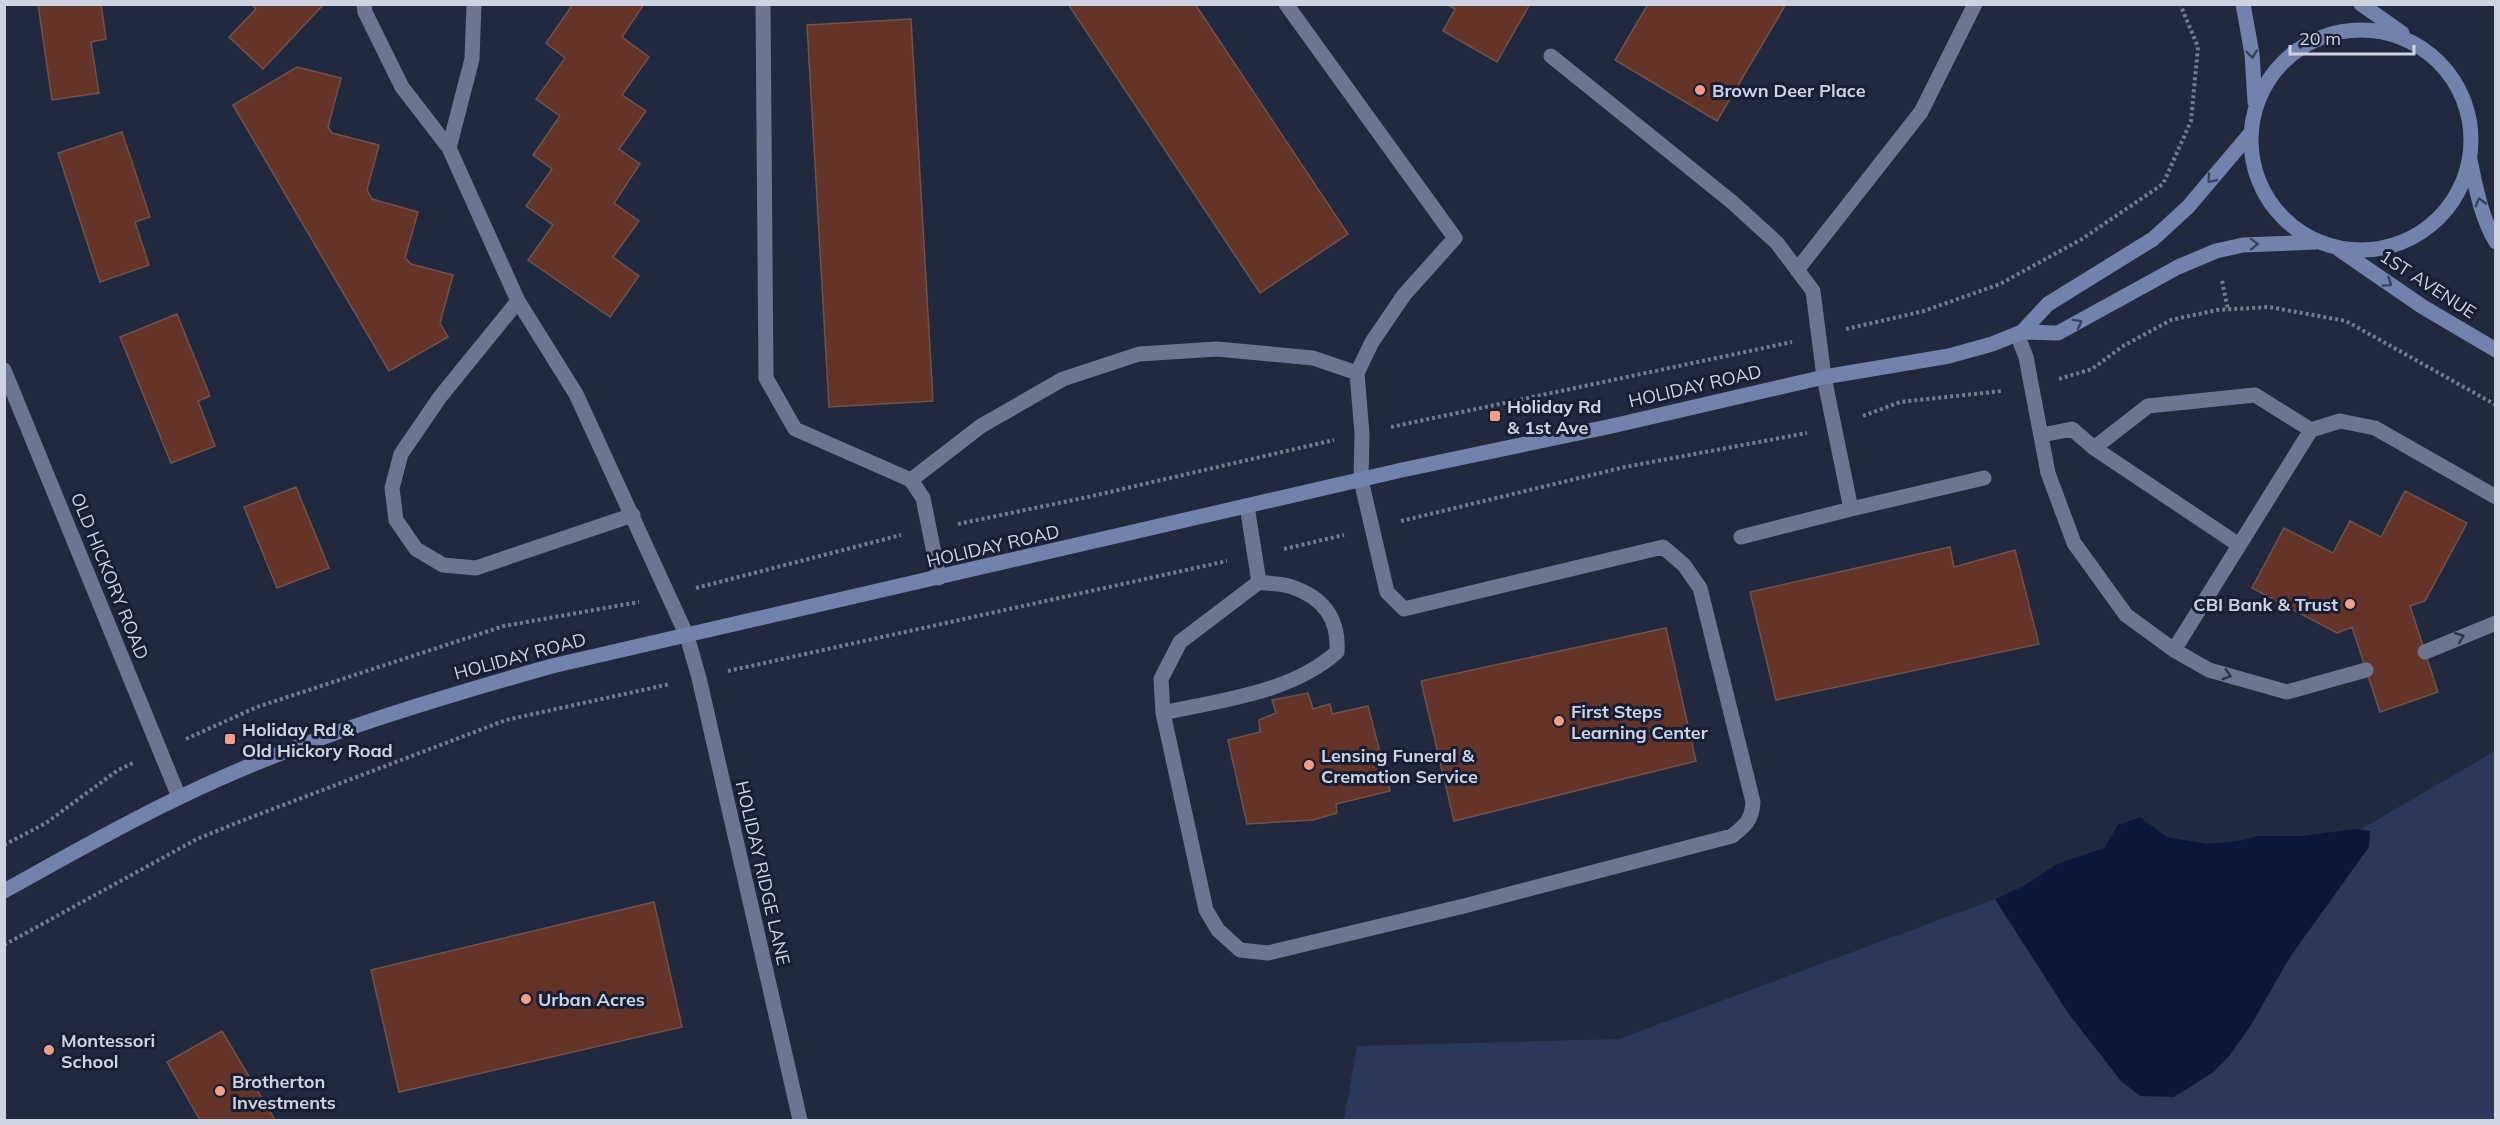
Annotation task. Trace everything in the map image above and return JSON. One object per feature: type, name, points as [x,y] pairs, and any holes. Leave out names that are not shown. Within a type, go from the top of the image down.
[{"type":"street","name":"HOLIDAY RIDGE LANE","points":[[364,4],[402,87],[449,148],[518,301],[576,394],[687,636],[699,678],[800,1120]]},
{"type":"street","points":[[449,148],[472,59],[474,4]]},
{"type":"street","points":[[763,4],[766,378],[795,429],[911,480],[923,498],[939,578]]},
{"type":"street","points":[[1163,713],[1268,689],[1320,666],[1337,652],[1338,634],[1333,618],[1315,599],[1292,587],[1259,582],[1180,642],[1161,679],[1163,713],[1206,910],[1218,930],[1240,950],[1268,953],[1464,906],[1732,836],[1747,825],[1753,815],[1753,802],[1700,588],[1684,565],[1663,547],[1404,609],[1387,592],[1361,480],[1362,434],[1357,373],[1372,342],[1404,295],[1455,238],[1286,4]]},
{"type":"street","points":[[1797,270],[1921,112],[1975,4]]},
{"type":"street","points":[[2243,4],[2252,54],[2255,105],[2249,135],[2253,168],[2266,199],[2288,225],[2316,242],[2340,250],[2375,250],[2408,240],[2437,221],[2458,193],[2470,160]]},
{"type":"street","points":[[2361,4],[2446,68],[2463,96],[2471,128],[2470,160],[2479,202],[2488,230],[2496,243]]},
{"type":"street","points":[[2255,105],[2271,74],[2295,51],[2324,36],[2358,29],[2391,33],[2421,47]]},
{"type":"street","points":[[1551,56],[1732,202],[1777,243],[1813,291],[1833,428],[1851,509]]},
{"type":"street","name":"HOLIDAY ROAD","points":[[2020,333],[2048,304],[2153,239],[2188,207],[2249,135]]},
{"type":"street","name":"HOLIDAY ROAD","points":[[4,891],[179,797],[320,738],[435,699],[552,666],[1824,376],[1948,356],[1992,344],[2020,333],[2058,333],[2178,267],[2216,251],[2243,244],[2316,242]]},
{"type":"street","name":"1ST AVENUE","points":[[2340,250],[2423,307],[2496,350]]},
{"type":"street","points":[[518,301],[440,398],[401,454],[393,488],[396,520],[416,549],[443,565],[477,568],[633,514]]},
{"type":"street","points":[[2020,333],[2048,473],[2074,543],[2126,615],[2174,650],[2209,670],[2287,692],[2366,670]]},
{"type":"street","points":[[911,480],[981,426],[1063,379],[1139,354],[1217,349],[1313,358],[1357,373]]},
{"type":"street","name":"OLD HICKORY ROAD","points":[[4,370],[179,797]]},
{"type":"street","points":[[2094,448],[2148,406],[2255,394],[2311,430]]},
{"type":"street","points":[[2174,650],[2311,430],[2340,421],[2375,428],[2496,497]]},
{"type":"street","points":[[2042,435],[2072,429],[2094,448],[2238,545]]},
{"type":"street","points":[[1741,537],[1984,478]]},
{"type":"street","points":[[1247,506],[1259,582]]},
{"type":"street","points":[[2425,652],[2496,623]]},
{"type":"path","points":[[4,845],[46,823],[118,770],[257,707],[504,626],[669,595],[879,538],[1088,497],[1362,434],[1924,311],[2000,284],[2082,239],[2163,184],[2191,122],[2198,47],[2180,4]]},
{"type":"path","points":[[2228,309],[2269,307],[2346,321],[2496,405]]},
{"type":"path","points":[[4,945],[197,839],[506,720],[1254,555],[1625,467],[1833,428]]},
{"type":"shaded area","points":[[2495,751],[2495,1120],[1344,1120],[1357,1046],[1619,1039],[1995,899],[2062,1003]]},
{"type":"shaded area","points":[[2140,817],[2167,837],[2207,844],[2259,836],[2301,836],[2355,829],[2370,831],[2369,847],[2290,957],[2251,1025],[2230,1055],[2212,1073],[2174,1097],[2140,1096],[2121,1081],[2068,1013],[1995,899],[2024,886],[2057,864],[2104,848],[2118,825]]},
{"type":"building","points":[[38,4],[101,4],[106,39],[91,42],[99,93],[52,100]]},
{"type":"building","points":[[251,4],[324,4],[263,69],[229,37],[256,9]]},
{"type":"building","points":[[568,4],[644,4],[622,37],[649,57],[622,95],[646,111],[619,149],[640,164],[614,203],[639,221],[613,257],[639,276],[610,317],[528,260],[553,225],[526,206],[552,169],[533,155],[560,116],[536,99],[565,58],[546,43],[571,7]]},
{"type":"building","points":[[1068,4],[1195,4],[1348,234],[1260,293]]},
{"type":"building","points":[[1446,4],[1530,4],[1497,62],[1443,31],[1455,9]]},
{"type":"building","name":"Brown Deer Place","points":[[1648,4],[1786,4],[1717,121],[1615,60]]},
{"type":"building","points":[[911,19],[933,401],[829,407],[807,25]]},
{"type":"building","points":[[297,67],[341,78],[328,127],[332,133],[379,145],[367,190],[372,199],[418,212],[405,258],[411,264],[453,275],[440,323],[448,337],[389,371],[233,105]]},
{"type":"building","points":[[122,132],[150,217],[135,222],[149,265],[100,282],[58,153]]},
{"type":"building","points":[[177,314],[210,396],[198,401],[215,446],[171,463],[120,337]]},
{"type":"building","points":[[296,487],[329,568],[277,588],[244,507]]},
{"type":"building","name":"CBI Bank & Trust","points":[[2405,491],[2467,523],[2425,601],[2410,606],[2438,692],[2380,712],[2352,627],[2337,633],[2252,588],[2284,528],[2333,553],[2350,521],[2381,537]]},
{"type":"building","points":[[1950,547],[1954,567],[2015,550],[2039,644],[1776,700],[1750,592]]},
{"type":"building","name":"First Steps Learning Center","points":[[1666,628],[1696,761],[1454,821],[1421,681]]},
{"type":"building","name":"Lensing Funeral & Cremation Service","points":[[1308,693],[1313,709],[1330,704],[1332,714],[1368,706],[1390,791],[1336,804],[1337,813],[1313,820],[1247,824],[1228,740],[1260,732],[1259,720],[1276,713],[1272,700]]},
{"type":"building","name":"Urban Acres","points":[[654,902],[682,1027],[399,1092],[371,970]]},
{"type":"building","name":"Brotherton Investments","points":[[222,1031],[275,1120],[200,1120],[167,1062]]},
{"type":"place","name":"Brown Deer Place","points":[[1700,90]]},
{"type":"place","name":"Holiday Rd & 1st Ave","points":[[1495,416]]},
{"type":"place","name":"CBI Bank & Trust","points":[[2350,604]]},
{"type":"place","name":"First Steps Learning Center","points":[[1559,721]]},
{"type":"place","name":"Holiday Rd & Old Hickory Road","points":[[230,739]]},
{"type":"place","name":"Lensing Funeral & Cremation Service","points":[[1309,765]]},
{"type":"place","name":"Urban Acres","points":[[526,999]]},
{"type":"place","name":"Montessori School","points":[[49,1050]]},
{"type":"place","name":"Brotherton Investments","points":[[220,1091]]}]
